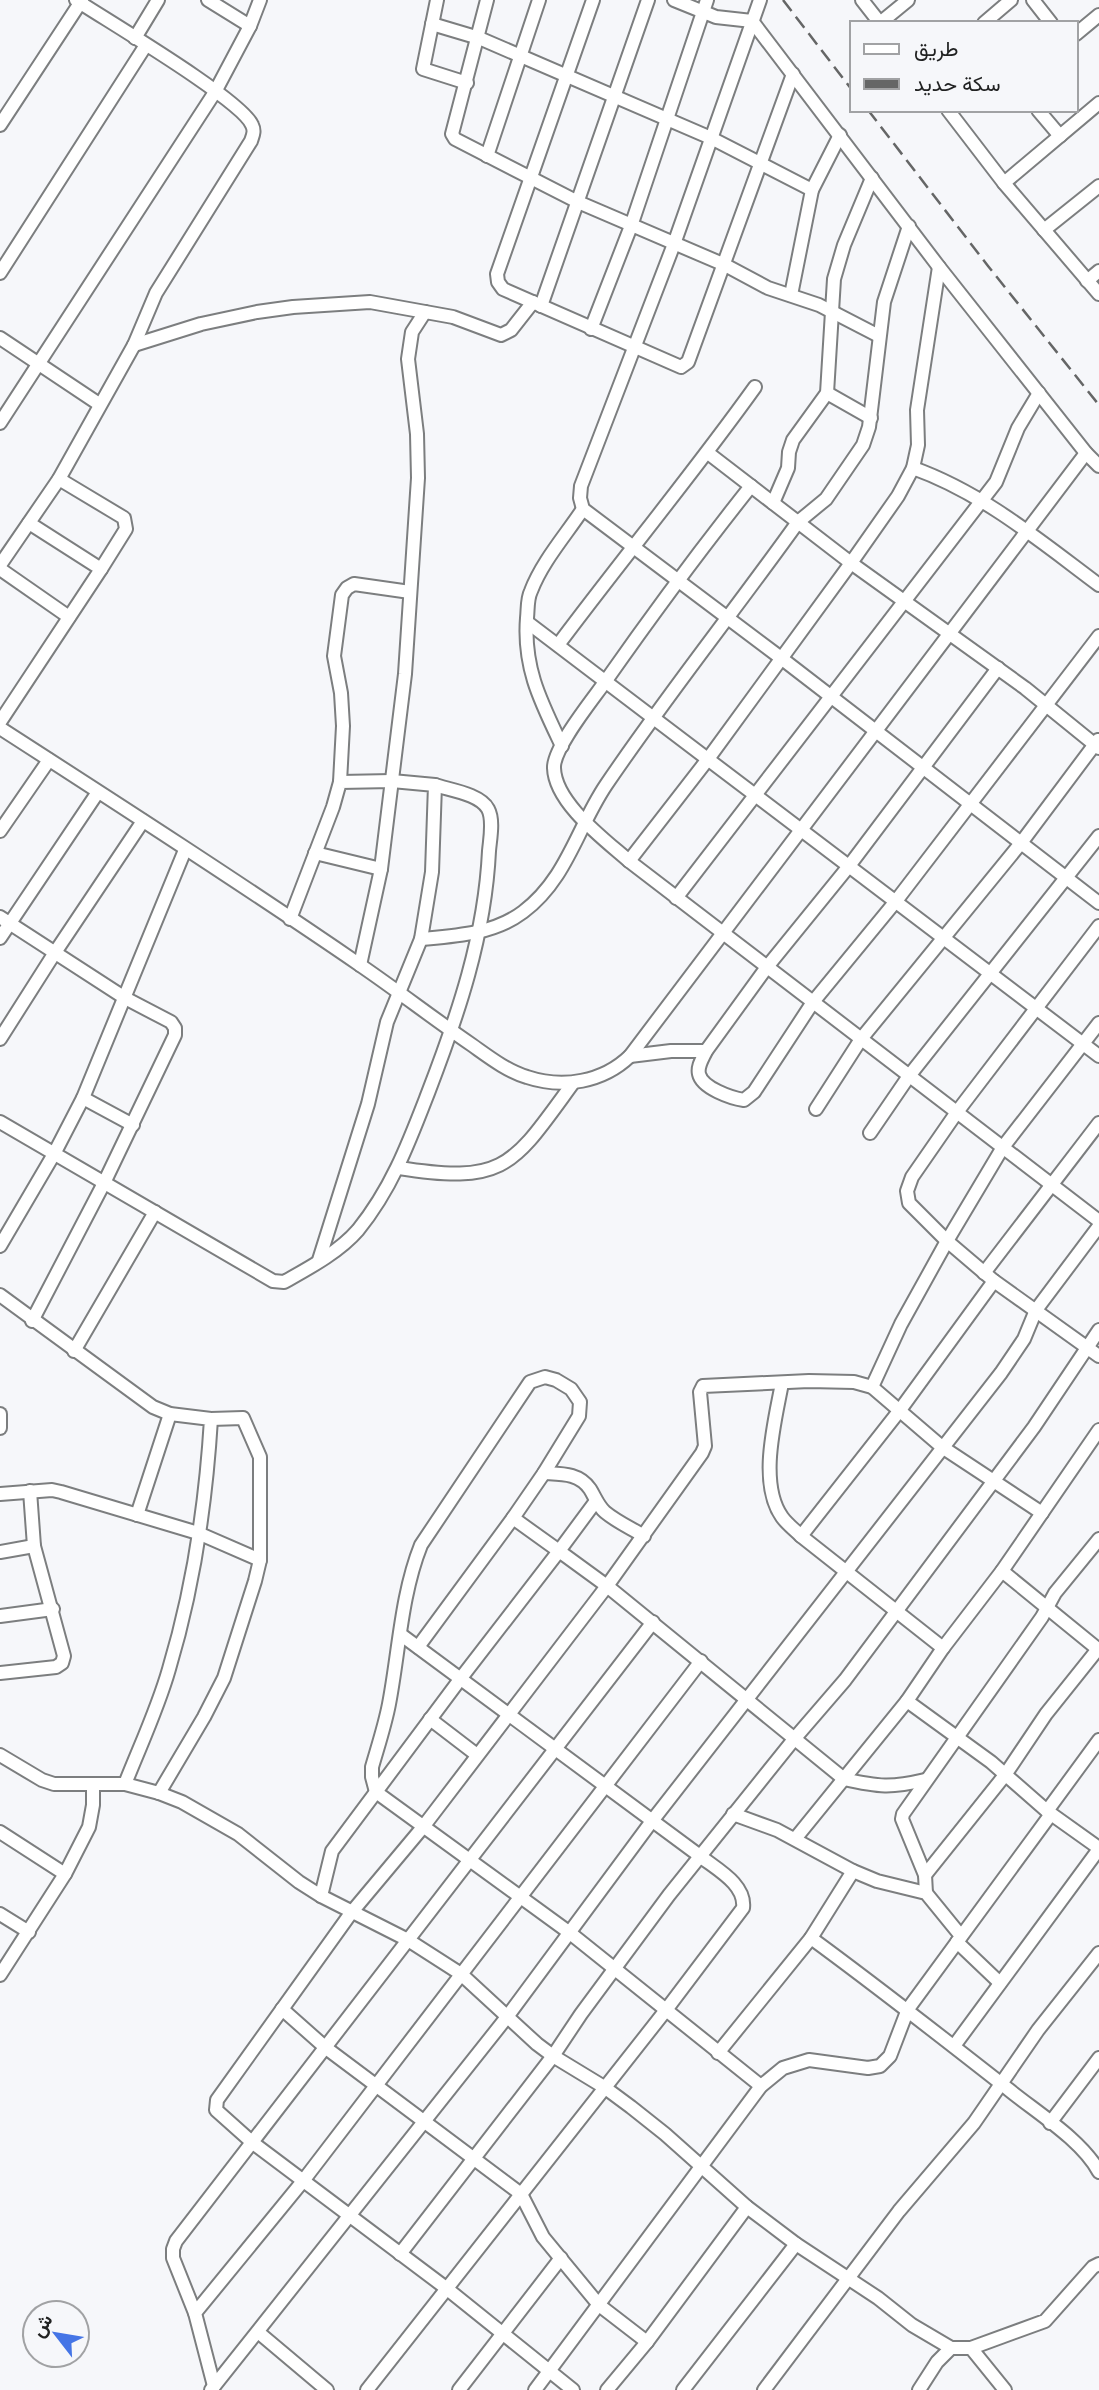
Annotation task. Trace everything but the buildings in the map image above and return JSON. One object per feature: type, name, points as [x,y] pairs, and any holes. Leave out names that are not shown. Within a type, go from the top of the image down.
[{"type":"street","points":[[0,273],[141,41],[158,0]]},
{"type":"street","points":[[208,0],[250,26]]},
{"type":"street","points":[[0,423],[215,92],[250,26],[260,0]]},
{"type":"street","points":[[437,0],[422,69],[467,83]]},
{"type":"street","points":[[487,0],[452,134],[459,142],[631,226],[725,265],[768,288],[808,300],[879,336]]},
{"type":"street","points":[[487,156],[539,0]]},
{"type":"street","points":[[593,0],[497,274],[498,282],[503,289],[681,367],[688,362],[793,74]]},
{"type":"street","points":[[134,345],[201,324],[293,307],[370,302],[453,317],[501,335],[511,330],[537,304],[578,201],[648,0]]},
{"type":"street","points":[[674,0],[705,6],[716,18],[752,21],[939,267],[1099,466]]},
{"type":"street","points":[[862,0],[878,21]]},
{"type":"street","points":[[882,21],[908,0]]},
{"type":"street","points":[[986,21],[1011,0]]},
{"type":"street","points":[[1034,0],[1050,21]]},
{"type":"street","points":[[0,125],[79,1],[215,92],[252,123],[254,131],[251,141],[156,293],[134,345],[99,404],[60,479],[0,567],[69,617]]},
{"type":"street","points":[[759,1],[674,244],[581,486],[583,509],[1099,903]]},
{"type":"street","points":[[591,329],[631,226],[705,6]]},
{"type":"street","points":[[1078,32],[1099,15]]},
{"type":"street","points":[[432,24],[479,38],[668,119],[761,162],[812,190]]},
{"type":"street","points":[[1004,183],[1099,103]]},
{"type":"street","points":[[950,112],[1004,183],[1099,294]]},
{"type":"street","points":[[1040,112],[1060,136]]},
{"type":"street","points":[[791,295],[812,190],[840,135]]},
{"type":"street","points":[[773,503],[788,468],[793,440],[827,393],[834,279],[844,245],[872,178]]},
{"type":"street","points":[[1044,230],[1098,190]]},
{"type":"street","points":[[421,939],[481,932],[520,915],[536,902],[568,860],[584,820],[619,766],[798,522],[826,499],[863,445],[871,418],[884,302],[909,226]]},
{"type":"street","points":[[629,861],[708,759],[852,563],[898,496],[913,468],[918,445],[917,410],[939,267]]},
{"type":"street","points":[[1087,281],[1099,271]]},
{"type":"street","points":[[360,965],[381,869],[405,674],[415,547],[418,450],[408,359],[412,332],[425,312]]},
{"type":"street","points":[[0,338],[99,404]]},
{"type":"street","points":[[558,645],[631,547],[708,453],[755,387]]},
{"type":"street","points":[[827,393],[871,418]]},
{"type":"street","points":[[676,898],[996,482],[1018,428],[1039,393]]},
{"type":"street","points":[[708,453],[852,563],[950,632],[1097,743],[1021,843],[861,1039],[816,1109]]},
{"type":"street","points":[[0,728],[360,965],[498,1062],[525,1077],[549,1083],[573,1083],[618,1068],[630,1056],[1086,453]]},
{"type":"street","points":[[913,468],[949,482],[982,501],[1099,585]]},
{"type":"street","points":[[0,722],[126,529],[124,518],[60,479]]},
{"type":"street","points":[[213,2388],[507,2018],[652,1821],[1001,1373],[1024,1339],[1036,1310],[1099,1223],[629,861],[584,820],[556,783],[554,761],[562,746],[678,579],[751,486]]},
{"type":"street","points":[[562,746],[541,704],[529,669],[526,641],[529,594],[540,572],[583,509]]},
{"type":"street","points":[[29,523],[101,569]]},
{"type":"street","points":[[289,919],[333,807],[340,782],[343,726],[341,692],[334,656],[342,595],[354,584],[410,592]]},
{"type":"street","points":[[527,622],[1099,1056]]},
{"type":"street","points":[[998,668],[849,866],[767,967],[706,1051],[699,1065],[699,1076],[704,1082],[734,1099],[744,1100],[754,1092],[813,1002],[895,901],[1099,636]]},
{"type":"street","points":[[0,831],[49,760]]},
{"type":"street","points":[[0,1140],[4,1124],[273,1281],[284,1282],[343,1244],[357,1231],[399,1168],[452,1031],[481,932],[491,817],[487,806],[478,800],[435,785],[392,781],[340,782]]},
{"type":"street","points":[[319,1260],[368,1104],[387,1022],[421,939],[432,872],[435,785]]},
{"type":"street","points":[[0,938],[5,920],[98,792]]},
{"type":"street","points":[[0,1039],[142,821]]},
{"type":"street","points":[[870,1133],[909,1076],[1099,836]]},
{"type":"street","points":[[0,1246],[83,1098],[185,850]]},
{"type":"street","points":[[315,853],[381,869]]},
{"type":"street","points":[[5,920],[125,998],[171,1022],[175,1028],[175,1035],[133,1125],[32,1321]]},
{"type":"street","points":[[1093,1352],[989,1277],[947,1241],[909,1203],[907,1191],[912,1177],[957,1112],[1099,926]]},
{"type":"street","points":[[872,1387],[901,1324],[1003,1147],[1099,1023]]},
{"type":"street","points":[[630,1056],[671,1051],[706,1051]]},
{"type":"street","points":[[399,1168],[437,1174],[469,1174],[500,1166],[513,1158],[535,1135],[573,1083]]},
{"type":"street","points":[[83,1098],[133,1125]]},
{"type":"street","points":[[801,1536],[900,1410],[1052,1185],[1099,1123]]},
{"type":"street","points":[[74,1351],[155,1212]]},
{"type":"street","points":[[0,1295],[153,1407],[170,1414],[211,1419],[243,1418],[260,1457],[260,1560],[224,1678],[159,1793]]},
{"type":"street","points":[[400,2254],[552,2056],[700,1856],[845,1680],[992,1480],[1093,1352],[1099,1330]]},
{"type":"street","points":[[418,1647],[513,1518],[579,1416],[580,1402],[571,1389],[556,1380],[545,1377],[530,1382],[427,1533],[415,1558],[388,1706],[372,1767],[376,1792],[570,1933],[761,2086]]},
{"type":"street","points":[[573,2390],[446,2288],[253,2143],[216,2110],[216,2105],[351,1913],[424,1827],[607,1586],[702,1453],[705,1446],[700,1392],[703,1386],[809,1381],[853,1382],[872,1387],[942,1447],[1042,1513]]},
{"type":"street","points":[[782,1383],[770,1446],[769,1471],[781,1516],[801,1536],[943,1648]]},
{"type":"street","points":[[0,1414],[0,1427]]},
{"type":"street","points":[[137,1515],[170,1414]]},
{"type":"street","points":[[125,1784],[168,1672],[181,1627],[209,1458],[211,1419]]},
{"type":"street","points":[[795,1839],[907,1701],[1098,1433]]},
{"type":"street","points":[[544,1473],[567,1474],[579,1478],[605,1512],[644,1536]]},
{"type":"street","points":[[0,1673],[56,1667],[62,1663],[65,1656],[34,1546],[30,1491]]},
{"type":"street","points":[[0,1494],[61,1492],[198,1532],[260,1560]]},
{"type":"street","points":[[321,1896],[332,1851],[596,1501]]},
{"type":"street","points":[[513,1518],[653,1622],[845,1779],[887,1787],[925,1780]]},
{"type":"street","points":[[1000,1983],[959,1939],[926,1893],[925,1875],[902,1819],[903,1814],[1055,1593],[1099,1539]]},
{"type":"street","points":[[0,1552],[34,1546]]},
{"type":"street","points":[[925,1875],[1005,1775],[1097,1645],[1002,1571]]},
{"type":"street","points":[[0,1616],[53,1609]]},
{"type":"street","points":[[213,2388],[195,2313],[173,2258],[176,2241],[653,1622]]},
{"type":"street","points":[[368,2390],[666,2010],[743,1908],[744,1899],[738,1887],[700,1856],[400,1634]]},
{"type":"street","points":[[195,2313],[303,2181],[701,1661]]},
{"type":"street","points":[[907,1701],[1049,1812],[1097,1843],[954,2046]]},
{"type":"street","points":[[430,1719],[477,1755]]},
{"type":"street","points":[[535,2390],[761,2086],[783,2068],[809,2060],[869,2068],[880,2066],[890,2056],[908,2009],[1099,1740]]},
{"type":"street","points":[[2,1762],[54,1784],[125,1784],[159,1793],[183,1802],[238,1834],[321,1896],[408,1940],[461,1975],[552,2056],[604,2087],[664,2134],[747,2207],[796,2244],[878,2298],[912,2325],[951,2348],[971,2348],[1045,2321],[1093,2267],[1099,2264]]},
{"type":"street","points":[[0,1975],[65,1874],[89,1827],[93,1784]]},
{"type":"street","points":[[733,1814],[756,1821],[795,1839],[877,1881],[926,1893]]},
{"type":"street","points":[[0,1832],[65,1874]]},
{"type":"street","points":[[718,2053],[811,1938],[853,1871]]},
{"type":"street","points":[[0,1914],[29,1932]]},
{"type":"street","points":[[811,1938],[908,2009],[1002,2084],[1082,2149],[1099,2172]]},
{"type":"street","points":[[764,2390],[899,2211],[974,2123],[1038,2029],[1099,1954]]},
{"type":"street","points":[[282,2009],[326,2048],[521,2194],[543,2237],[599,2305],[648,2342]]},
{"type":"street","points":[[1050,2123],[1093,2076],[1099,2058]]},
{"type":"street","points":[[607,2390],[648,2342],[747,2207]]},
{"type":"street","points":[[683,2390],[796,2244]]},
{"type":"street","points":[[458,2390],[561,2258]]},
{"type":"street","points":[[258,2332],[327,2390]]},
{"type":"street","points":[[919,2390],[937,2362],[951,2348]]},
{"type":"street","points":[[971,2348],[1004,2390]]},
{"type":"railway","points":[[783,0],[850,87]]},
{"type":"railway","points":[[870,112],[1099,405]]}]
